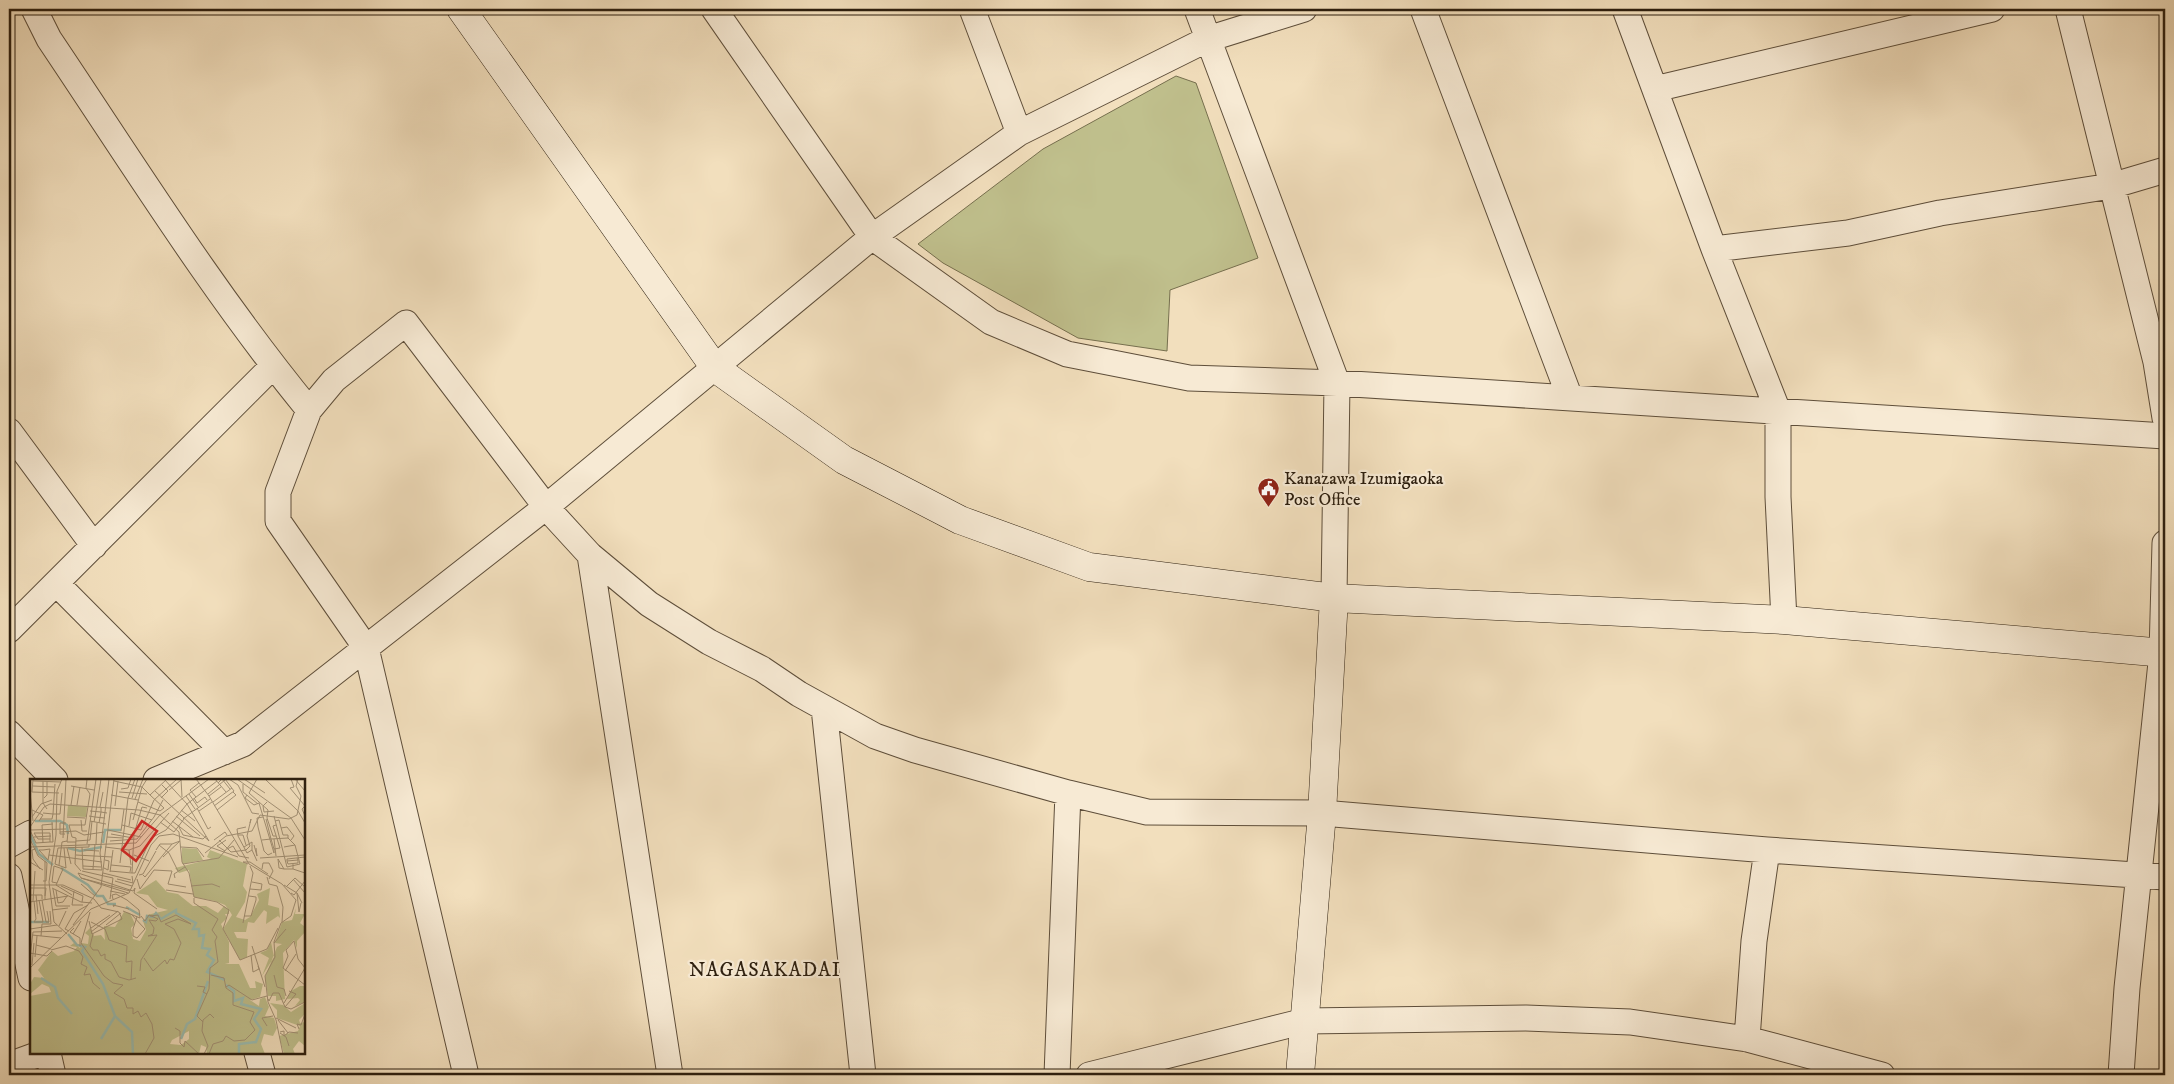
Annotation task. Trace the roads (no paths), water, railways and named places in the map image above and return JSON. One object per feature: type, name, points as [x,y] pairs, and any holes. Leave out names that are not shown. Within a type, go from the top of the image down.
[{"type":"street","points":[[34,9],[49,39],[170,220],[273,366],[309,410]]},
{"type":"street","points":[[461,9],[715,368],[844,460],[960,520],[1088,567],[1334,598],[1784,620],[2164,653]]},
{"type":"street","points":[[714,9],[872,237],[991,322],[1067,354],[1189,378],[1336,383],[2165,436]]},
{"type":"street","points":[[972,9],[1019,133]]},
{"type":"street","points":[[1197,9],[1336,383],[1334,598],[1322,813],[1300,1075]]},
{"type":"street","points":[[162,779],[191,774],[224,752],[243,744],[546,507],[872,237],[1019,133],[1208,39],[1304,9]]},
{"type":"street","points":[[1424,9],[1570,398]]},
{"type":"street","points":[[1625,9],[1714,249],[1778,412],[1778,497],[1784,620]]},
{"type":"street","points":[[1655,89],[1992,9]]},
{"type":"street","points":[[2068,9],[2156,362],[2165,418]]},
{"type":"street","points":[[1714,249],[1848,233],[1940,213],[2112,186],[2165,170]]},
{"type":"street","points":[[466,1075],[366,648],[278,521],[278,492],[309,410],[334,380],[406,322],[546,507],[590,555],[649,604],[709,642],[762,669],[799,694],[883,739],[1068,793],[1147,812],[1322,813],[1767,850],[2165,878]]},
{"type":"street","points":[[9,630],[273,366]]},
{"type":"street","points":[[9,431],[94,546]]},
{"type":"street","points":[[2121,1075],[2127,988],[2164,653],[2165,543]]},
{"type":"street","points":[[590,555],[670,1075]]},
{"type":"street","points":[[56,583],[224,752]]},
{"type":"street","points":[[824,708],[863,1075]]},
{"type":"street","points":[[9,733],[55,779]]},
{"type":"street","points":[[1057,1075],[1068,793]]},
{"type":"street","points":[[9,845],[30,834]]},
{"type":"street","points":[[1746,1039],[1754,941],[1767,850]]},
{"type":"street","points":[[9,876],[30,973]]},
{"type":"street","points":[[1090,1075],[1305,1021],[1526,1018],[1630,1022],[1746,1039],[1882,1075]]},
{"type":"street","points":[[9,1065],[39,1054]]},
{"type":"street","points":[[48,1054],[53,1075]]},
{"type":"street","points":[[258,1054],[263,1075]]},
{"type":"place","name":"Kanazawa Izumigaoka Post Office","points":[[1268,508]]},
{"type":"district","name":"NAGASAKADAI","points":[[765,970]]}]
